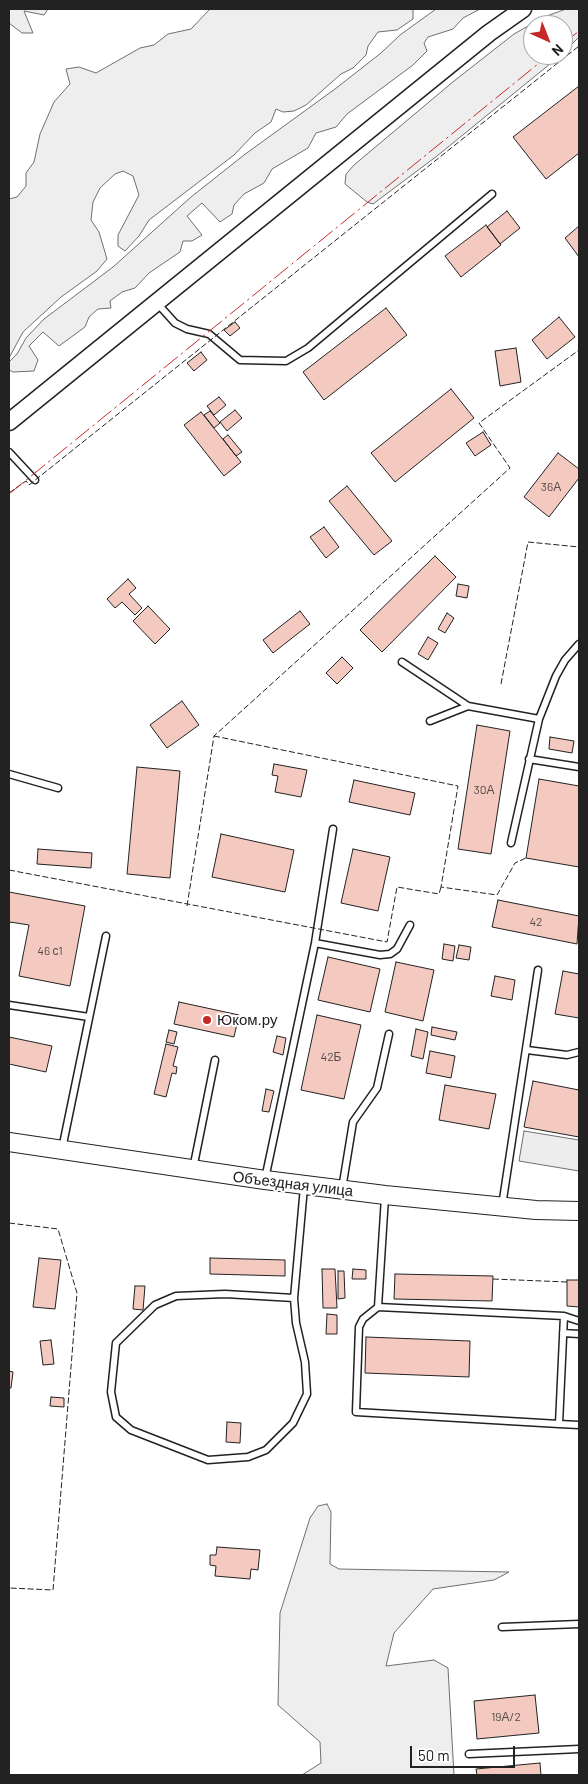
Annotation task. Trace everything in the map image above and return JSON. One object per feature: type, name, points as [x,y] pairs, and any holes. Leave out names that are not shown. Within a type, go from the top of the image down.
[{"type":"main road","name":"Объездная улица","points":[[9,1142],[342,1190],[502,1207],[579,1211]]},
{"type":"street","points":[[9,422],[489,33],[523,9]]},
{"type":"lane","points":[[156,302],[176,323],[213,336],[240,360],[286,361],[308,348],[492,194]]},
{"type":"lane","points":[[9,452],[35,480]]},
{"type":"lane","points":[[511,843],[539,719],[556,676],[565,660],[579,644]]},
{"type":"lane","points":[[402,662],[468,706],[539,719]]},
{"type":"lane","points":[[430,721],[468,706]]},
{"type":"lane","points":[[529,759],[579,767]]},
{"type":"lane","points":[[9,774],[58,788]]},
{"type":"lane","points":[[265,1180],[315,943],[333,829]]},
{"type":"lane","points":[[315,943],[380,955],[390,954],[397,949],[410,925]]},
{"type":"lane","points":[[62,1150],[106,936]]},
{"type":"lane","points":[[502,1207],[538,970]]},
{"type":"lane","points":[[9,1005],[89,1017]]},
{"type":"lane","points":[[342,1190],[353,1122],[377,1088],[389,1034]]},
{"type":"lane","points":[[526,1050],[560,1054],[579,1052]]},
{"type":"lane","points":[[193,1170],[215,1060]]},
{"type":"lane","points":[[512,1149],[521,1151]]},
{"type":"lane","points":[[294,1298],[225,1294],[176,1296],[155,1305],[116,1343],[111,1392],[116,1417],[131,1430],[208,1460],[248,1457],[266,1450],[293,1422],[307,1394],[305,1362],[296,1323],[294,1298],[304,1185]]},
{"type":"lane","points":[[378,1307],[385,1195]]},
{"type":"lane","points":[[579,1321],[564,1316],[378,1307],[363,1319],[359,1327],[356,1412],[579,1425]]},
{"type":"lane","points":[[560,1424],[564,1316]]},
{"type":"lane","points":[[563,1333],[579,1334]]},
{"type":"lane","points":[[502,1627],[579,1624]]},
{"type":"lane","points":[[469,1754],[579,1749]]},
{"type":"shaded area","points":[[9,9],[48,9],[44,15],[24,11],[33,33],[22,33],[9,23]]},
{"type":"shaded area","points":[[210,9],[413,9],[413,19],[397,30],[378,32],[368,46],[366,55],[353,68],[341,74],[306,105],[294,111],[283,112],[276,109],[271,122],[255,133],[234,155],[149,220],[139,236],[125,251],[118,246],[118,235],[139,195],[133,176],[123,171],[115,174],[100,188],[93,202],[91,220],[99,232],[107,259],[97,271],[61,297],[23,332],[9,358],[9,199],[17,197],[26,186],[26,173],[34,162],[40,134],[54,102],[70,84],[66,69],[79,67],[96,73],[140,48],[154,45],[168,34],[191,29]]},
{"type":"shaded area","points":[[436,9],[480,9],[463,18],[453,29],[428,37],[424,43],[427,51],[413,65],[347,114],[336,127],[316,133],[308,148],[272,169],[264,183],[244,194],[234,205],[232,214],[220,222],[202,203],[187,216],[202,235],[192,241],[183,241],[180,252],[149,273],[135,288],[122,292],[110,301],[111,308],[98,309],[89,317],[85,327],[59,346],[43,332],[29,346],[38,360],[34,371],[13,372],[9,370],[9,362],[17,354],[26,338],[44,319],[113,267],[191,197],[244,155],[335,89],[381,53],[400,35]]},
{"type":"shaded area","points":[[566,9],[579,9],[579,37],[573,43],[573,15],[550,15]]},
{"type":"shaded area","points":[[523,29],[523,65],[549,65],[437,156],[373,204],[367,202],[345,184],[346,174],[354,165],[454,81]]},
{"type":"shaded area","points":[[524,1131],[579,1140],[579,1171],[519,1161]]},
{"type":"shaded area","points":[[327,1504],[331,1512],[330,1564],[339,1569],[509,1572],[494,1580],[433,1589],[394,1633],[386,1666],[434,1660],[448,1668],[454,1775],[302,1775],[321,1763],[320,1742],[278,1705],[280,1613],[310,1518],[318,1506]]},
{"type":"building","points":[[579,86],[579,153],[546,179],[513,137]]},
{"type":"building","points":[[507,211],[520,228],[500,244],[487,227]]},
{"type":"building","points":[[486,225],[501,245],[461,277],[445,256]]},
{"type":"building","points":[[579,226],[579,257],[565,238]]},
{"type":"building","points":[[386,308],[407,335],[324,400],[303,372]]},
{"type":"building","points":[[559,317],[575,337],[547,359],[532,340]]},
{"type":"building","points":[[235,322],[240,328],[230,336],[224,330]]},
{"type":"building","points":[[516,348],[521,382],[500,386],[495,351]]},
{"type":"building","points":[[201,352],[207,360],[194,371],[187,363]]},
{"type":"building","points":[[451,389],[474,418],[395,482],[371,453]]},
{"type":"building","points":[[219,397],[226,405],[214,415],[207,406]]},
{"type":"building","points":[[235,410],[242,418],[227,431],[220,422]]},
{"type":"building","points":[[210,411],[220,423],[214,428],[204,415]]},
{"type":"building","points":[[201,412],[241,462],[224,476],[184,425]]},
{"type":"building","points":[[483,432],[491,445],[475,456],[466,443]]},
{"type":"building","points":[[228,435],[242,452],[236,456],[223,439]]},
{"type":"building","points":[[558,453],[579,469],[579,478],[549,517],[524,497]]},
{"type":"building","points":[[347,486],[392,541],[374,555],[329,501]]},
{"type":"building","points":[[324,527],[339,547],[326,558],[310,537]]},
{"type":"building","points":[[435,556],[456,577],[382,652],[360,630]]},
{"type":"building","points":[[128,579],[136,588],[129,594],[142,608],[135,615],[122,602],[115,608],[107,599]]},
{"type":"building","points":[[458,584],[469,586],[467,598],[456,596]]},
{"type":"building","points":[[148,606],[170,629],[155,644],[133,621]]},
{"type":"building","points":[[300,611],[310,624],[273,653],[263,640]]},
{"type":"building","points":[[447,613],[454,618],[445,633],[438,629]]},
{"type":"building","points":[[428,637],[438,643],[428,660],[418,654]]},
{"type":"building","points":[[342,657],[353,668],[337,684],[326,673]]},
{"type":"building","points":[[182,701],[199,725],[167,748],[150,725]]},
{"type":"building","points":[[477,725],[510,731],[491,854],[458,849]]},
{"type":"building","points":[[550,737],[574,741],[572,753],[549,749]]},
{"type":"building","points":[[274,764],[307,770],[301,797],[275,792],[278,776],[272,775]]},
{"type":"building","points":[[137,767],[180,771],[170,878],[127,874]]},
{"type":"building","points":[[539,779],[579,786],[579,867],[526,858]]},
{"type":"building","points":[[354,780],[415,793],[410,815],[349,802]]},
{"type":"building","points":[[221,834],[294,850],[285,892],[212,877]]},
{"type":"building","points":[[38,849],[92,853],[91,868],[37,864]]},
{"type":"building","points":[[353,849],[390,857],[378,911],[341,903]]},
{"type":"building","points":[[9,892],[85,906],[70,986],[19,976],[29,925],[10,922],[9,927]]},
{"type":"building","points":[[498,900],[579,916],[577,944],[492,927]]},
{"type":"building","points":[[444,944],[455,946],[453,961],[442,959]]},
{"type":"building","points":[[459,945],[471,947],[469,960],[456,958]]},
{"type":"building","points":[[328,957],[380,969],[370,1012],[318,1000]]},
{"type":"building","points":[[396,962],[434,970],[423,1021],[385,1012]]},
{"type":"building","points":[[563,971],[579,974],[579,1018],[555,1014]]},
{"type":"building","points":[[495,976],[515,980],[512,1000],[491,996]]},
{"type":"building","name":"Юком.ру","points":[[179,1002],[239,1015],[234,1037],[174,1024]]},
{"type":"building","points":[[317,1015],[361,1025],[344,1099],[301,1090]]},
{"type":"building","points":[[432,1027],[457,1032],[455,1040],[431,1035]]},
{"type":"building","points":[[416,1029],[428,1032],[423,1059],[411,1056]]},
{"type":"building","points":[[169,1030],[177,1032],[174,1044],[166,1042]]},
{"type":"building","points":[[277,1036],[286,1038],[283,1055],[273,1052]]},
{"type":"building","points":[[9,1037],[52,1046],[46,1072],[9,1064]]},
{"type":"building","points":[[166,1044],[178,1047],[173,1066],[177,1067],[176,1074],[172,1073],[166,1097],[154,1094]]},
{"type":"building","points":[[430,1051],[455,1056],[451,1078],[426,1073]]},
{"type":"building","points":[[533,1081],[579,1090],[579,1137],[524,1127]]},
{"type":"building","points":[[445,1085],[496,1094],[489,1129],[439,1120]]},
{"type":"building","points":[[266,1089],[274,1091],[269,1112],[262,1111]]},
{"type":"building","points":[[39,1258],[61,1260],[55,1309],[33,1307]]},
{"type":"building","points":[[210,1258],[285,1260],[285,1276],[210,1274]]},
{"type":"building","points":[[322,1269],[335,1269],[337,1308],[323,1308]]},
{"type":"building","points":[[353,1269],[366,1270],[366,1279],[352,1279]]},
{"type":"building","points":[[338,1271],[344,1271],[345,1298],[338,1299]]},
{"type":"building","points":[[395,1274],[493,1276],[492,1301],[394,1299]]},
{"type":"building","points":[[567,1280],[579,1280],[579,1307],[567,1306]]},
{"type":"building","points":[[135,1286],[145,1286],[143,1310],[133,1309]]},
{"type":"building","points":[[327,1314],[337,1315],[337,1334],[326,1334]]},
{"type":"building","points":[[366,1337],[470,1341],[469,1377],[365,1373]]},
{"type":"building","points":[[51,1340],[54,1364],[43,1365],[40,1341]]},
{"type":"building","points":[[9,1371],[13,1372],[11,1388],[9,1388]]},
{"type":"building","points":[[51,1397],[64,1398],[64,1407],[50,1406]]},
{"type":"building","points":[[227,1422],[241,1423],[240,1443],[226,1442]]},
{"type":"building","points":[[217,1547],[260,1550],[258,1570],[251,1569],[250,1579],[215,1576],[216,1566],[210,1565],[210,1555],[216,1555]]},
{"type":"building","points":[[535,1695],[539,1733],[477,1739],[474,1701]]},
{"type":"building","points":[[540,1763],[541,1775],[477,1775],[476,1769]]},
{"type":"fence","points":[[9,493],[26,481],[29,485],[579,46]]},
{"type":"fence","points":[[187,906],[214,736],[510,468],[479,423],[579,350]]},
{"type":"fence","points":[[501,684],[528,542],[579,547]]},
{"type":"fence","points":[[214,736],[458,786],[441,887],[497,895],[515,863],[526,858]]},
{"type":"fence","points":[[9,870],[387,942],[397,887],[439,894],[441,887]]},
{"type":"fence","points":[[9,1223],[58,1229],[77,1293],[53,1590],[9,1588]]},
{"type":"fence","points":[[493,1279],[567,1282]]},
{"type":"power","points":[[573,36],[579,31]]},
{"type":"power","points":[[9,494],[537,65]]},
{"type":"place","name":"Юком.ру","points":[[207,1020]]}]
